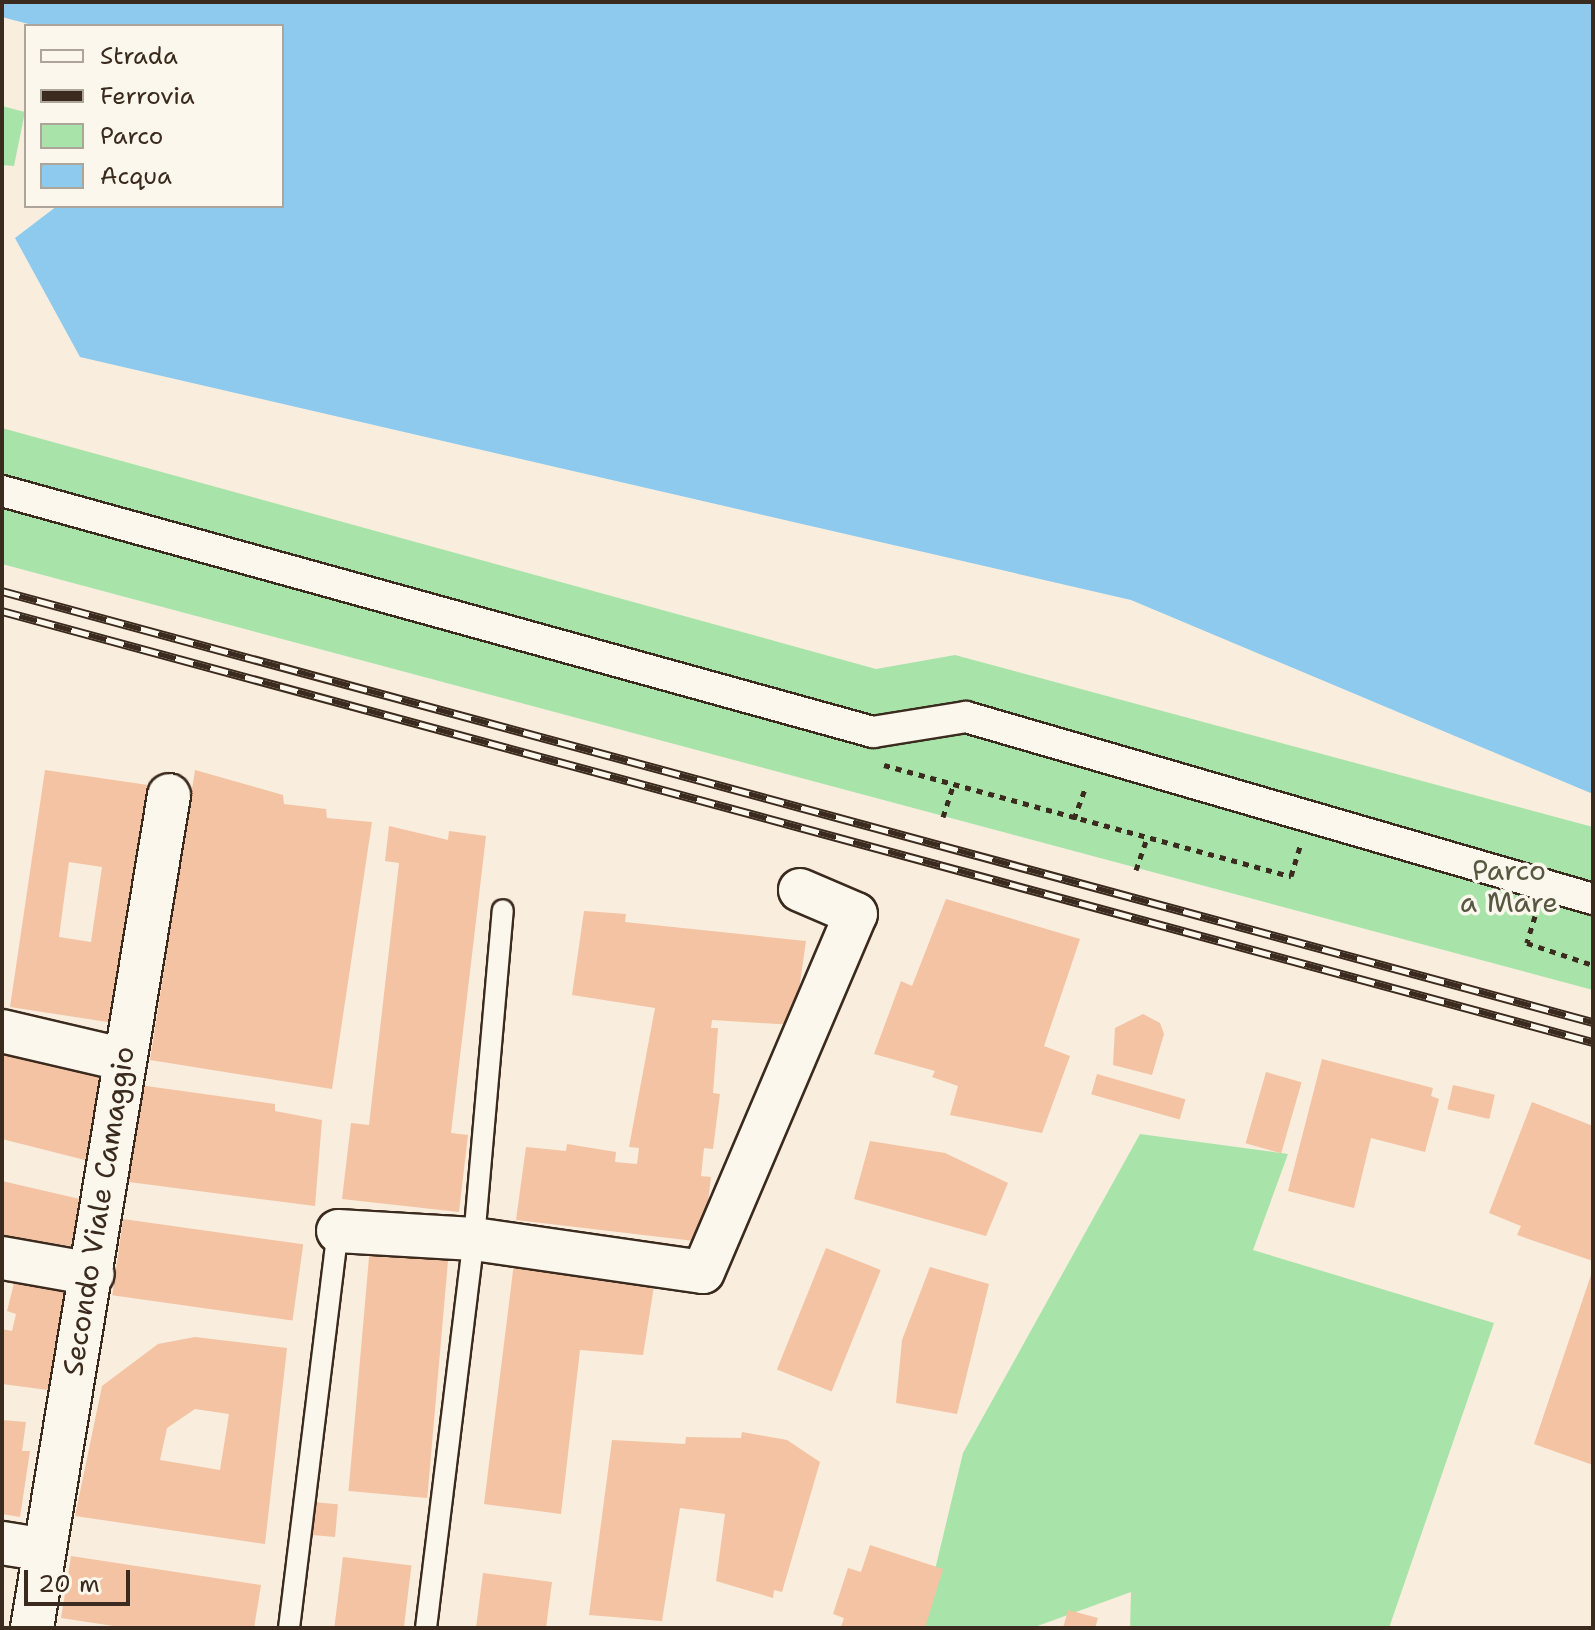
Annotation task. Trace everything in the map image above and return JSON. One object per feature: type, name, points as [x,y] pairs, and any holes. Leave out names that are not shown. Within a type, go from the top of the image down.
[{"type":"street","points":[[2,491],[873,732],[966,717],[1593,899]]},
{"type":"street","name":"Secondo Viale Camaggio","points":[[32,1628],[21,1546],[93,1274],[121,1059],[169,795]]},
{"type":"street","points":[[338,1231],[474,1239],[703,1272],[856,914],[800,890]]},
{"type":"street","points":[[2,1031],[121,1059]]},
{"type":"street","points":[[2,1258],[93,1274]]},
{"type":"lane","points":[[426,1628],[474,1239],[503,910]]},
{"type":"lane","points":[[289,1628],[338,1231]]},
{"type":"path","points":[[879,763],[953,787],[1291,876],[1309,817]]},
{"type":"path","points":[[943,817],[953,787]]},
{"type":"path","points":[[1136,870],[1147,838]]},
{"type":"path","points":[[1544,885],[1527,943],[1593,965]]},
{"type":"green space","points":[[2,106],[24,112],[24,117],[14,166],[2,165]]},
{"type":"green space","name":"Parco a Mare","points":[[2,428],[876,669],[955,655],[1593,827],[1593,990],[2,564]]},
{"type":"green space","points":[[1140,1134],[1288,1154],[1253,1250],[1494,1323],[1389,1628],[1130,1628],[1131,1592],[1032,1628],[921,1628],[963,1453]]},
{"type":"water","points":[[2,2],[1593,2],[1593,794],[1131,600],[80,357],[15,238],[54,208],[284,208],[284,24],[28,24],[2,17]]},
{"type":"building","points":[[45,770],[148,785],[114,1023],[10,1007]],"holes":[[[69,862],[102,867],[91,942],[59,937]]]},
{"type":"building","points":[[195,770],[283,795],[284,804],[326,809],[327,818],[372,822],[332,1089],[150,1060]]},
{"type":"building","points":[[389,826],[448,840],[449,831],[486,836],[451,1133],[468,1135],[459,1212],[342,1199],[351,1123],[369,1125],[399,863],[385,861]]},
{"type":"building","points":[[946,899],[1080,939],[1044,1046],[1070,1056],[1042,1133],[950,1115],[958,1086],[932,1077],[935,1071],[874,1054],[901,981],[912,986]]},
{"type":"building","points":[[584,911],[626,914],[625,922],[806,941],[794,1025],[712,1020],[711,1028],[718,1028],[713,1093],[720,1094],[713,1149],[704,1148],[701,1176],[711,1177],[703,1242],[516,1220],[526,1147],[566,1151],[567,1144],[616,1152],[615,1162],[637,1164],[639,1148],[629,1147],[655,1008],[572,995]]},
{"type":"building","points":[[1143,1014],[1160,1023],[1164,1034],[1152,1075],[1113,1065],[1115,1028]]},
{"type":"building","points":[[2,1052],[105,1077],[89,1161],[2,1139]]},
{"type":"building","points":[[1322,1059],[1433,1088],[1431,1096],[1439,1099],[1425,1152],[1371,1138],[1354,1208],[1288,1191]]},
{"type":"building","points":[[1266,1072],[1302,1082],[1281,1153],[1246,1143]]},
{"type":"building","points":[[1097,1074],[1185,1099],[1180,1120],[1091,1094]]},
{"type":"building","points":[[139,1085],[275,1104],[275,1111],[322,1120],[315,1206],[129,1182]]},
{"type":"building","points":[[1453,1085],[1495,1095],[1489,1119],[1447,1109]]},
{"type":"building","points":[[1532,1102],[1593,1126],[1593,1261],[1517,1235],[1521,1226],[1489,1213]]},
{"type":"building","points":[[870,1141],[945,1153],[1008,1183],[986,1236],[854,1199]]},
{"type":"building","points":[[2,1181],[84,1200],[78,1247],[2,1236]]},
{"type":"building","points":[[123,1219],[303,1244],[293,1321],[112,1295]]},
{"type":"building","points":[[370,1246],[449,1253],[427,1498],[349,1491]]},
{"type":"building","points":[[826,1248],[881,1270],[832,1392],[777,1369]]},
{"type":"building","points":[[514,1263],[655,1280],[643,1355],[580,1350],[561,1514],[484,1504]]},
{"type":"building","points":[[930,1267],[989,1284],[957,1414],[896,1403],[902,1340]]},
{"type":"building","points":[[1593,1272],[1593,1465],[1534,1444]]},
{"type":"building","points":[[15,1279],[73,1286],[56,1391],[2,1384],[2,1329],[12,1331],[16,1314],[7,1311]]},
{"type":"building","points":[[195,1337],[287,1348],[265,1544],[75,1516],[102,1386],[158,1344]],"holes":[[[195,1409],[229,1414],[220,1470],[160,1460],[167,1428]]]},
{"type":"building","points":[[2,1420],[26,1422],[22,1451],[30,1451],[20,1517],[2,1514]]},
{"type":"building","points":[[742,1432],[787,1440],[820,1462],[782,1592],[774,1590],[773,1598],[716,1581],[725,1514],[680,1508],[662,1621],[589,1615],[612,1440],[685,1444],[686,1437],[741,1438]]},
{"type":"building","points":[[313,1502],[338,1504],[335,1537],[310,1535]]},
{"type":"building","points":[[870,1545],[943,1569],[925,1628],[841,1627],[844,1618],[833,1614],[848,1568],[861,1572]]},
{"type":"building","points":[[71,1556],[261,1585],[254,1628],[127,1628],[61,1618]]},
{"type":"building","points":[[343,1557],[411,1565],[404,1628],[334,1627]]},
{"type":"building","points":[[483,1573],[552,1582],[546,1628],[476,1628]]},
{"type":"building","points":[[1068,1610],[1098,1618],[1095,1628],[1063,1628]]},
{"type":"railway","points":[[2,591],[1593,1022]]},
{"type":"railway","points":[[2,611],[1593,1042]]}]
